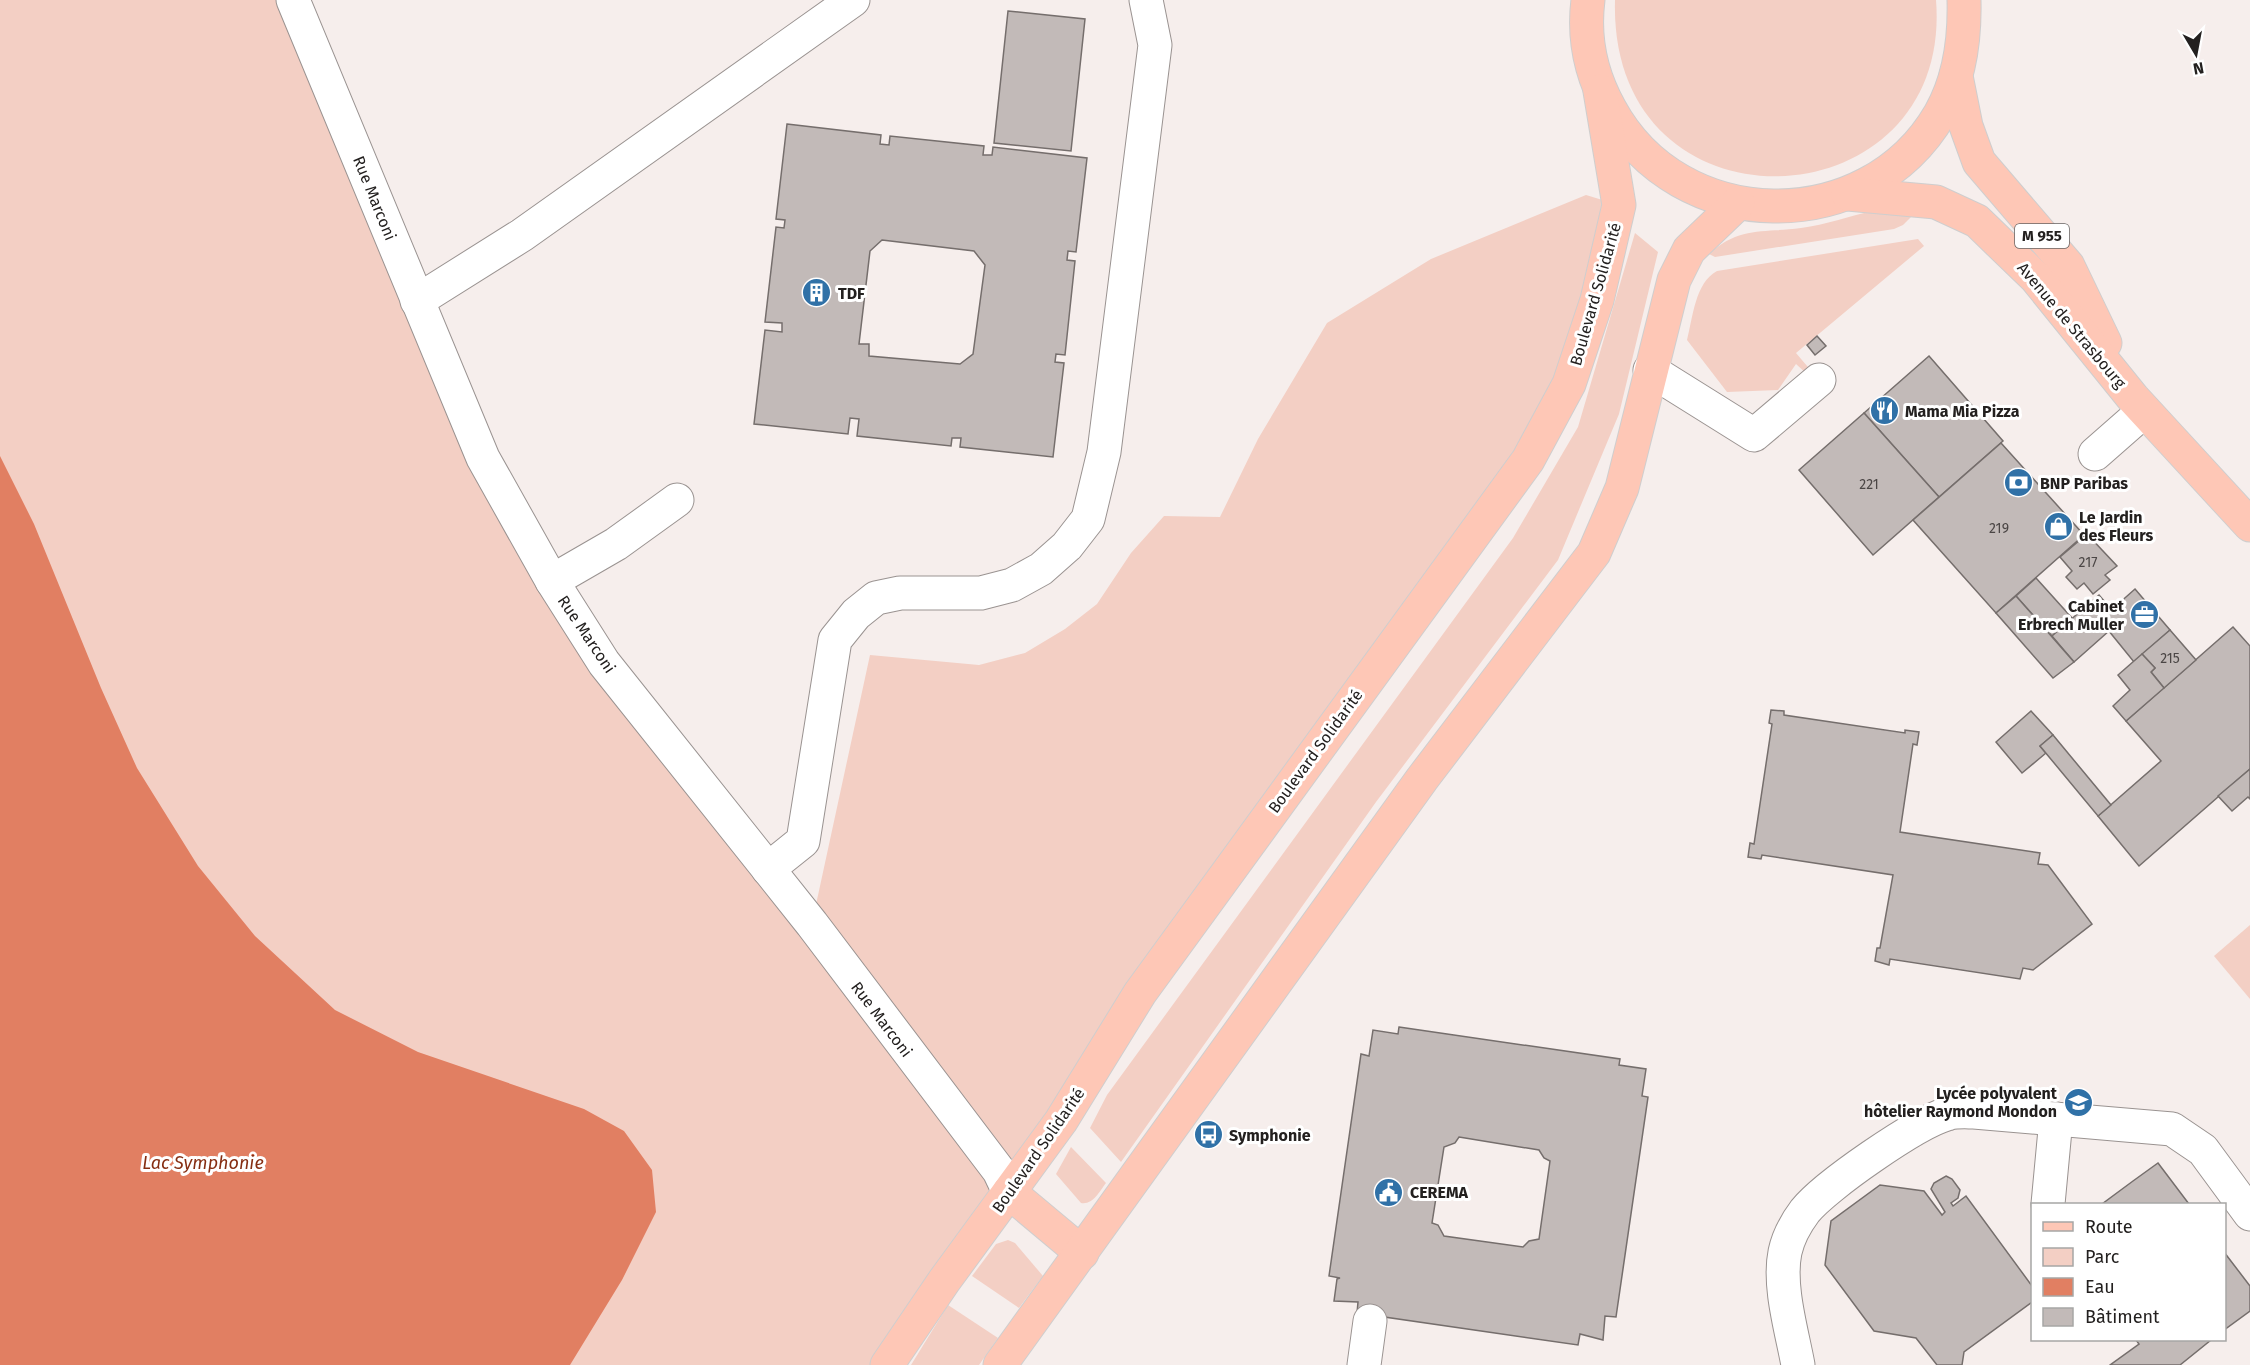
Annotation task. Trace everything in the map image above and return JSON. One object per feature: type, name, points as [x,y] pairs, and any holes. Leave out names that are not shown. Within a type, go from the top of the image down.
[{"type":"main road","points":[[1588,0],[1586,15],[1588,54],[1600,91],[1617,123],[1641,153],[1671,176],[1705,194],[1738,203],[1768,206],[1807,204],[1848,194],[1884,174],[1916,146],[1940,114],[1956,76],[1965,35],[1964,0]]},
{"type":"main road","name":"Avenue de Strasbourg","points":[[1956,76],[1966,126],[1979,162],[2068,266],[2138,404]]},
{"type":"main road","name":"Boulevard Solidarité","points":[[887,1365],[1061,1121],[1140,993],[1528,460],[1569,384],[1597,300],[1619,205],[1600,91]]},
{"type":"main road","name":"Avenue de Strasbourg","points":[[1848,194],[1936,202],[1977,221],[2036,278],[2138,404],[2250,525]]},
{"type":"main road","points":[[1000,1365],[1255,1007],[1422,779],[1594,553],[1622,488],[1674,280],[1689,250],[1738,203]]},
{"type":"main road","points":[[1009,1192],[1082,1252]]},
{"type":"street","name":"Rue Marconi","points":[[293,0],[483,458],[552,581],[604,663],[768,869],[999,1172],[1009,1192]]},
{"type":"street","points":[[417,301],[522,234],[853,0]]},
{"type":"street","points":[[768,869],[803,841],[835,640],[856,614],[876,598],[900,593],[981,592],[1012,585],[1041,569],[1067,546],[1088,519],[1104,452],[1155,45],[1146,0]]},
{"type":"street","points":[[1650,370],[1754,435],[1819,380]]},
{"type":"street","points":[[2095,454],[2138,404]]},
{"type":"street","points":[[552,581],[616,544],[676,500]]},
{"type":"street","points":[[1798,1365],[1785,1296],[1785,1254],[1792,1232],[1806,1210],[1834,1185],[1920,1124],[1949,1113],[1974,1112],[2172,1129],[2203,1150],[2250,1214]]},
{"type":"street","points":[[2048,1203],[2056,1119]]},
{"type":"street","points":[[1364,1365],[1370,1321]]},
{"type":"green space","points":[[0,0],[293,0],[552,581],[812,923],[870,655],[979,665],[1025,653],[1065,629],[1097,604],[1131,553],[1164,516],[1220,517],[1258,439],[1327,323],[1431,259],[1586,195],[1619,205],[1569,384],[887,1365],[0,1365]]},
{"type":"green space","points":[[1615,0],[1936,0],[1927,75],[1892,130],[1840,164],[1780,176],[1718,167],[1665,135],[1628,79]]},
{"type":"green space","points":[[1873,211],[1917,211],[1903,225],[1894,229],[1715,257],[1709,254],[1731,239],[1752,232],[1810,227]]},
{"type":"green space","points":[[1635,233],[1658,252],[1619,414],[1558,560],[1376,802],[1121,1162],[1090,1128],[1107,1095],[1513,538],[1578,427]]},
{"type":"green space","points":[[1918,239],[1924,246],[1796,353],[1813,373],[1808,375],[1796,364],[1778,390],[1727,392],[1687,340],[1699,292],[1710,276],[1717,271]]},
{"type":"green space","points":[[2250,925],[2250,999],[2214,956]]},
{"type":"green space","points":[[1071,1147],[1106,1183],[1089,1202],[1081,1203],[1056,1174]]},
{"type":"green space","points":[[1008,1240],[1015,1243],[1043,1276],[1019,1308],[972,1276],[996,1244]]},
{"type":"green space","points":[[948,1305],[998,1338],[979,1365],[911,1365]]},
{"type":"water","name":"Lac Symphonie","points":[[0,456],[34,524],[101,688],[137,768],[198,866],[255,936],[335,1010],[418,1052],[584,1109],[624,1131],[652,1170],[656,1212],[622,1280],[570,1365],[0,1365]]},
{"type":"building","points":[[1008,11],[1085,19],[1071,151],[994,143]]},
{"type":"building","name":"TDF","points":[[787,124],[881,135],[880,144],[889,145],[890,136],[984,146],[983,155],[992,155],[993,147],[1087,158],[1076,252],[1068,251],[1067,260],[1075,261],[1065,355],[1056,354],[1055,362],[1064,363],[1053,457],[960,447],[961,438],[952,438],[951,446],[857,436],[859,419],[850,418],[848,434],[754,424],[765,330],[782,332],[782,323],[765,322],[776,227],[784,228],[785,220],[776,219]],"holes":[[[882,240],[974,251],[985,265],[973,354],[960,364],[869,356],[869,344],[859,344],[870,251]]]},
{"type":"building","points":[[1817,336],[1826,346],[1815,355],[1807,345]]},
{"type":"building","points":[[1929,356],[2003,441],[1939,497],[1864,413]]},
{"type":"building","points":[[1864,413],[1939,497],[1873,555],[1799,470]]},
{"type":"building","points":[[2001,443],[2084,535],[1996,613],[1913,520]]},
{"type":"building","points":[[2087,534],[2117,566],[2105,575],[2110,580],[2093,594],[2084,583],[2077,589],[2066,577],[2072,571],[2060,557]]},
{"type":"building","points":[[2036,578],[2072,618],[2052,636],[2016,596]]},
{"type":"building","points":[[2135,589],[2170,630],[2134,662],[2100,620]]},
{"type":"building","points":[[2099,595],[2111,609],[2100,620],[2109,631],[2074,662],[2052,636]]},
{"type":"building","points":[[2016,596],[2074,662],[2053,678],[1996,613]]},
{"type":"building","points":[[2233,627],[2250,646],[2250,769],[2139,866],[2098,816],[2161,761],[2126,721]]},
{"type":"building","points":[[2170,630],[2196,660],[2164,688],[2151,672],[2155,668],[2142,654]]},
{"type":"building","points":[[2142,654],[2155,668],[2151,672],[2164,688],[2126,721],[2113,706],[2130,690],[2118,675]]},
{"type":"building","points":[[1771,710],[1784,711],[1784,715],[1905,733],[1905,730],[1919,732],[1917,745],[1913,744],[1900,832],[2040,853],[2038,864],[2048,865],[2092,924],[2033,970],[2023,968],[2020,979],[1890,959],[1889,965],[1875,961],[1877,948],[1880,948],[1893,875],[1762,855],[1761,859],[1748,857],[1750,843],[1754,844],[1772,724],[1769,723]]},
{"type":"building","points":[[2031,711],[2053,735],[2040,746],[2046,753],[2022,773],[1996,742]]},
{"type":"building","points":[[2053,735],[2111,805],[2098,816],[2040,746]]},
{"type":"building","points":[[2250,769],[2250,799],[2248,797],[2232,811],[2218,796]]},
{"type":"building","name":"CEREMA","points":[[1399,1027],[1620,1059],[1619,1065],[1646,1069],[1642,1096],[1648,1097],[1616,1317],[1605,1316],[1603,1340],[1580,1334],[1578,1345],[1357,1313],[1358,1302],[1334,1301],[1337,1279],[1340,1278],[1329,1276],[1361,1054],[1369,1056],[1373,1030],[1398,1034]],"holes":[[[1459,1137],[1539,1150],[1544,1158],[1550,1161],[1539,1239],[1529,1241],[1523,1247],[1444,1236],[1438,1225],[1432,1223],[1444,1147],[1455,1143]]]},
{"type":"building","points":[[2158,1163],[2188,1203],[2103,1203]]},
{"type":"building","points":[[1946,1176],[1952,1179],[1960,1190],[1958,1198],[1951,1203],[1953,1206],[1966,1196],[2031,1285],[2031,1303],[1964,1352],[1962,1365],[1937,1365],[1916,1338],[1874,1331],[1825,1265],[1831,1221],[1880,1185],[1924,1191],[1942,1215],[1945,1212],[1931,1189],[1934,1183]]},
{"type":"building","points":[[2226,1255],[2250,1286],[2250,1311],[2226,1329]]},
{"type":"building","points":[[2137,1341],[2210,1341],[2180,1365],[2110,1365],[2139,1344]]},
{"type":"place","name":"TDF","points":[[817,293]]},
{"type":"place","name":"Mama Mia Pizza","points":[[1884,411]]},
{"type":"place","name":"BNP Paribas","points":[[2019,483]]},
{"type":"place","name":"Le Jardin des Fleurs","points":[[2058,526]]},
{"type":"place","name":"Cabinet Erbrech Muller","points":[[2145,615]]},
{"type":"place","name":"Lycée polyvalent hôtelier Raymond Mondon","points":[[2078,1102]]},
{"type":"place","name":"Symphonie","points":[[1208,1135]]},
{"type":"place","name":"CEREMA","points":[[1389,1192]]}]
